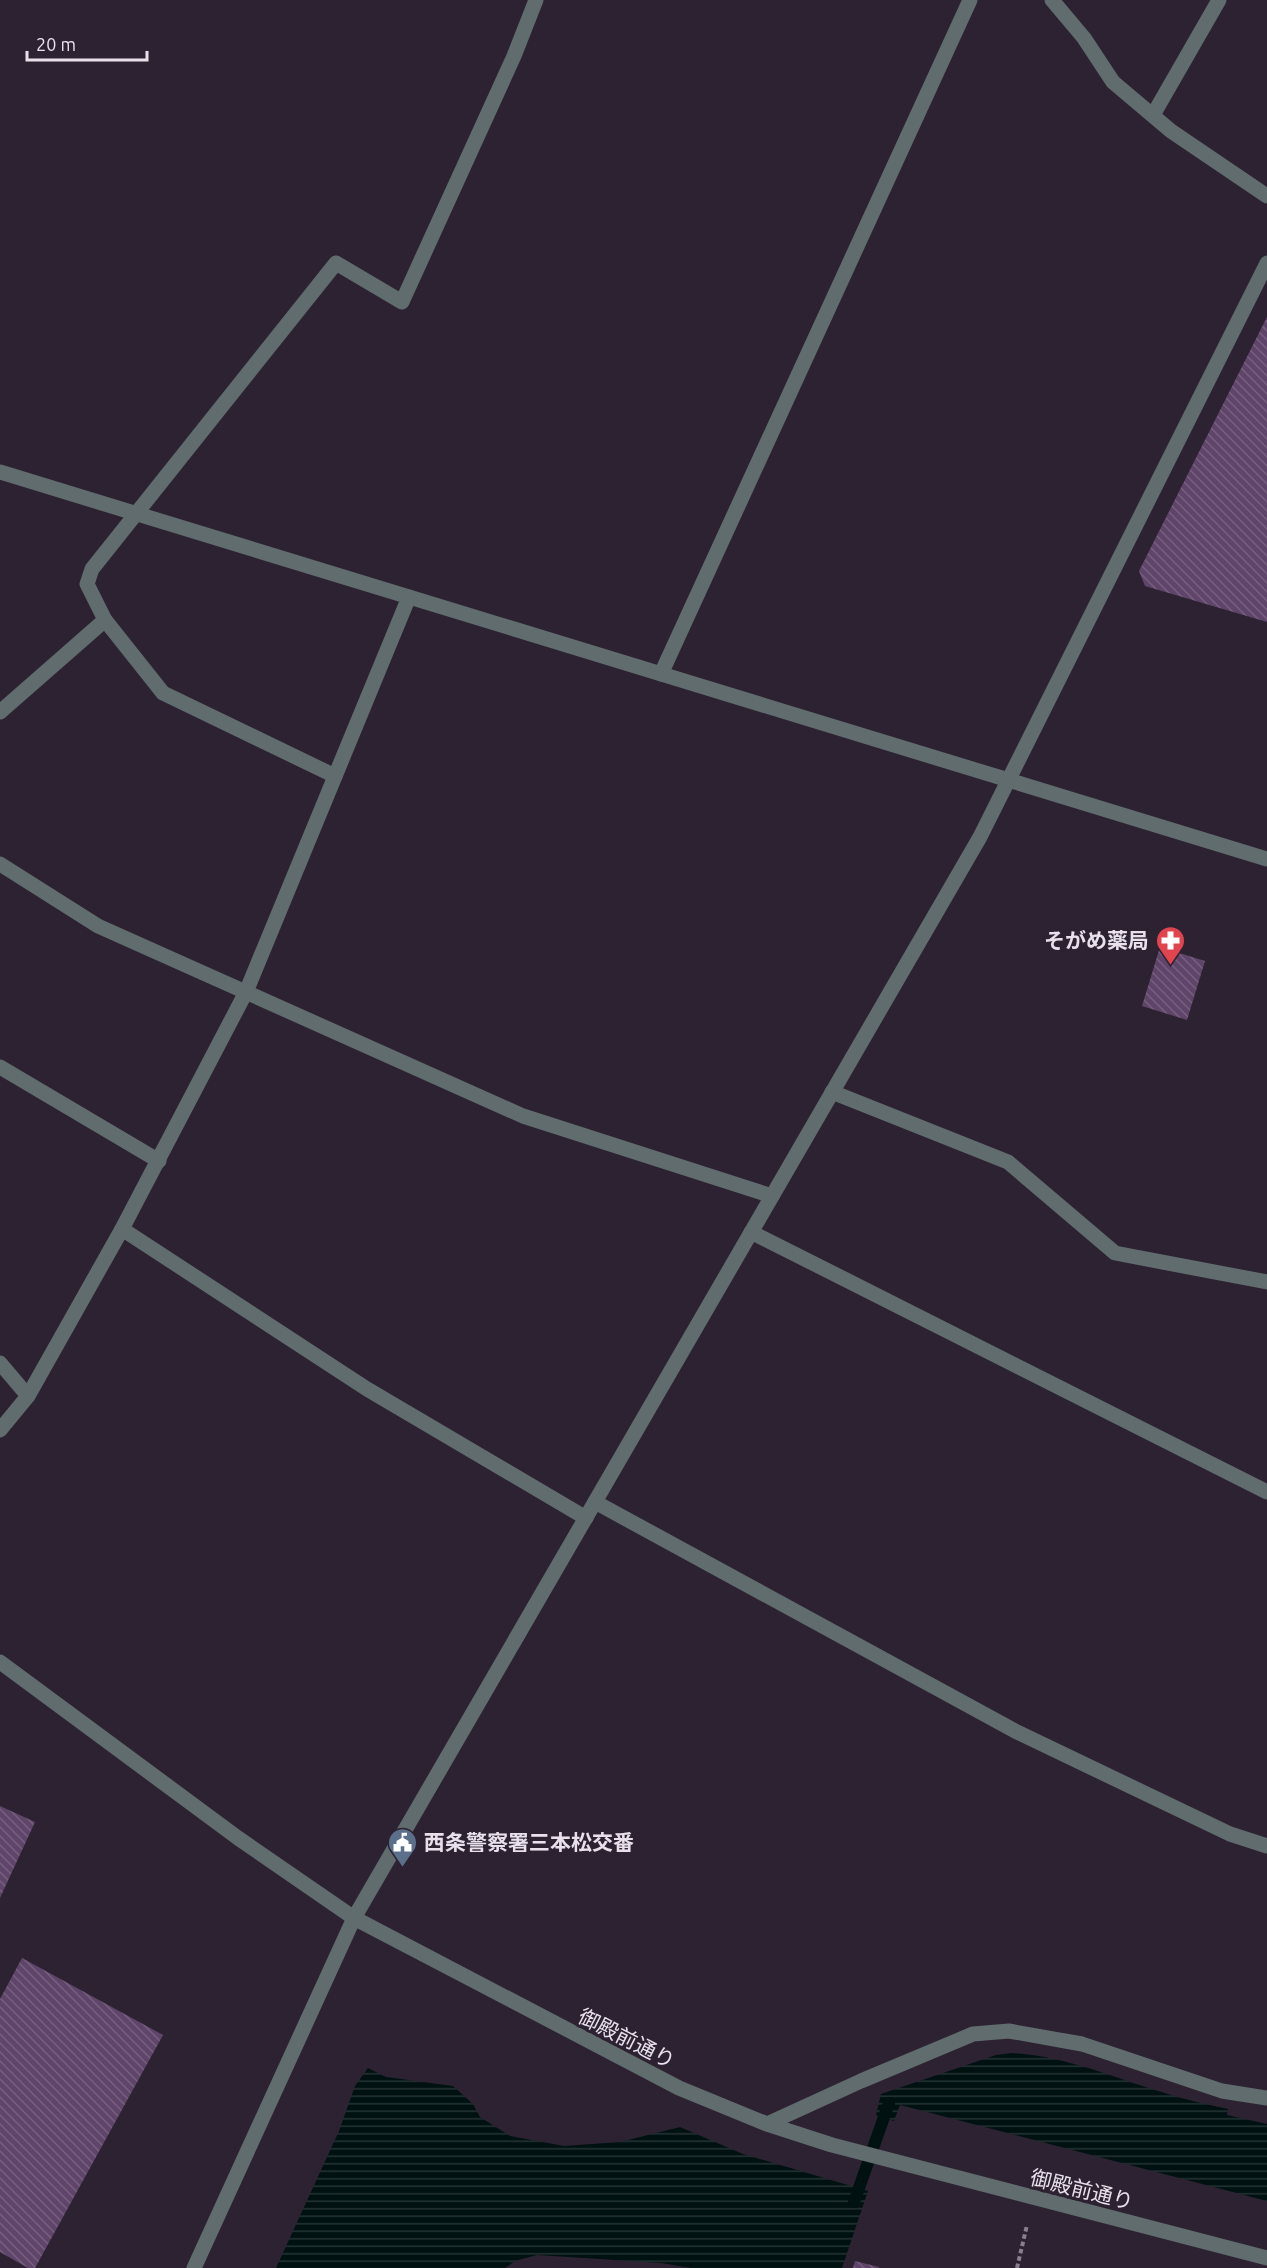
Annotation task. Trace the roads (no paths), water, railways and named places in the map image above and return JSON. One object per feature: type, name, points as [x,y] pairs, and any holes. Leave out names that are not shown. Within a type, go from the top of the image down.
[{"type":"street","points":[[335,776],[163,693],[105,620],[87,584],[92,569],[336,263],[402,302],[514,56],[536,0]]},
{"type":"street","points":[[662,674],[970,0]]},
{"type":"street","points":[[1052,0],[1084,38],[1113,82],[1171,131],[1267,196]]},
{"type":"street","points":[[1153,115],[1219,0]]},
{"type":"street","points":[[194,2268],[354,1918],[980,837],[1267,263]]},
{"type":"street","points":[[0,472],[1267,859]]},
{"type":"street","points":[[0,1430],[28,1396],[122,1229],[246,992],[409,597]]},
{"type":"street","points":[[0,711],[105,620]]},
{"type":"street","points":[[0,864],[98,926],[523,1116],[772,1196]]},
{"type":"street","points":[[0,1067],[159,1161]]},
{"type":"street","points":[[832,1092],[1008,1162],[1115,1253],[1267,1282]]},
{"type":"street","points":[[122,1229],[367,1389],[586,1518]]},
{"type":"street","points":[[752,1232],[1267,1492]]},
{"type":"street","points":[[0,1363],[28,1396]]},
{"type":"street","points":[[595,1502],[1015,1731],[1230,1834],[1267,1846]]},
{"type":"street","name":"御殿前通り","points":[[0,1662],[238,1838],[354,1918],[679,2088],[767,2124],[832,2145],[1267,2258]]},
{"type":"street","points":[[767,2124],[973,2034],[1009,2031],[1082,2044],[1222,2091],[1267,2097]]},
{"type":"waterway","points":[[854,2202],[889,2103]]},
{"type":"place","name":"そがめ薬局","points":[[1170,966]]},
{"type":"place","name":"西条警察署三本松交番","points":[[403,1868]]}]
